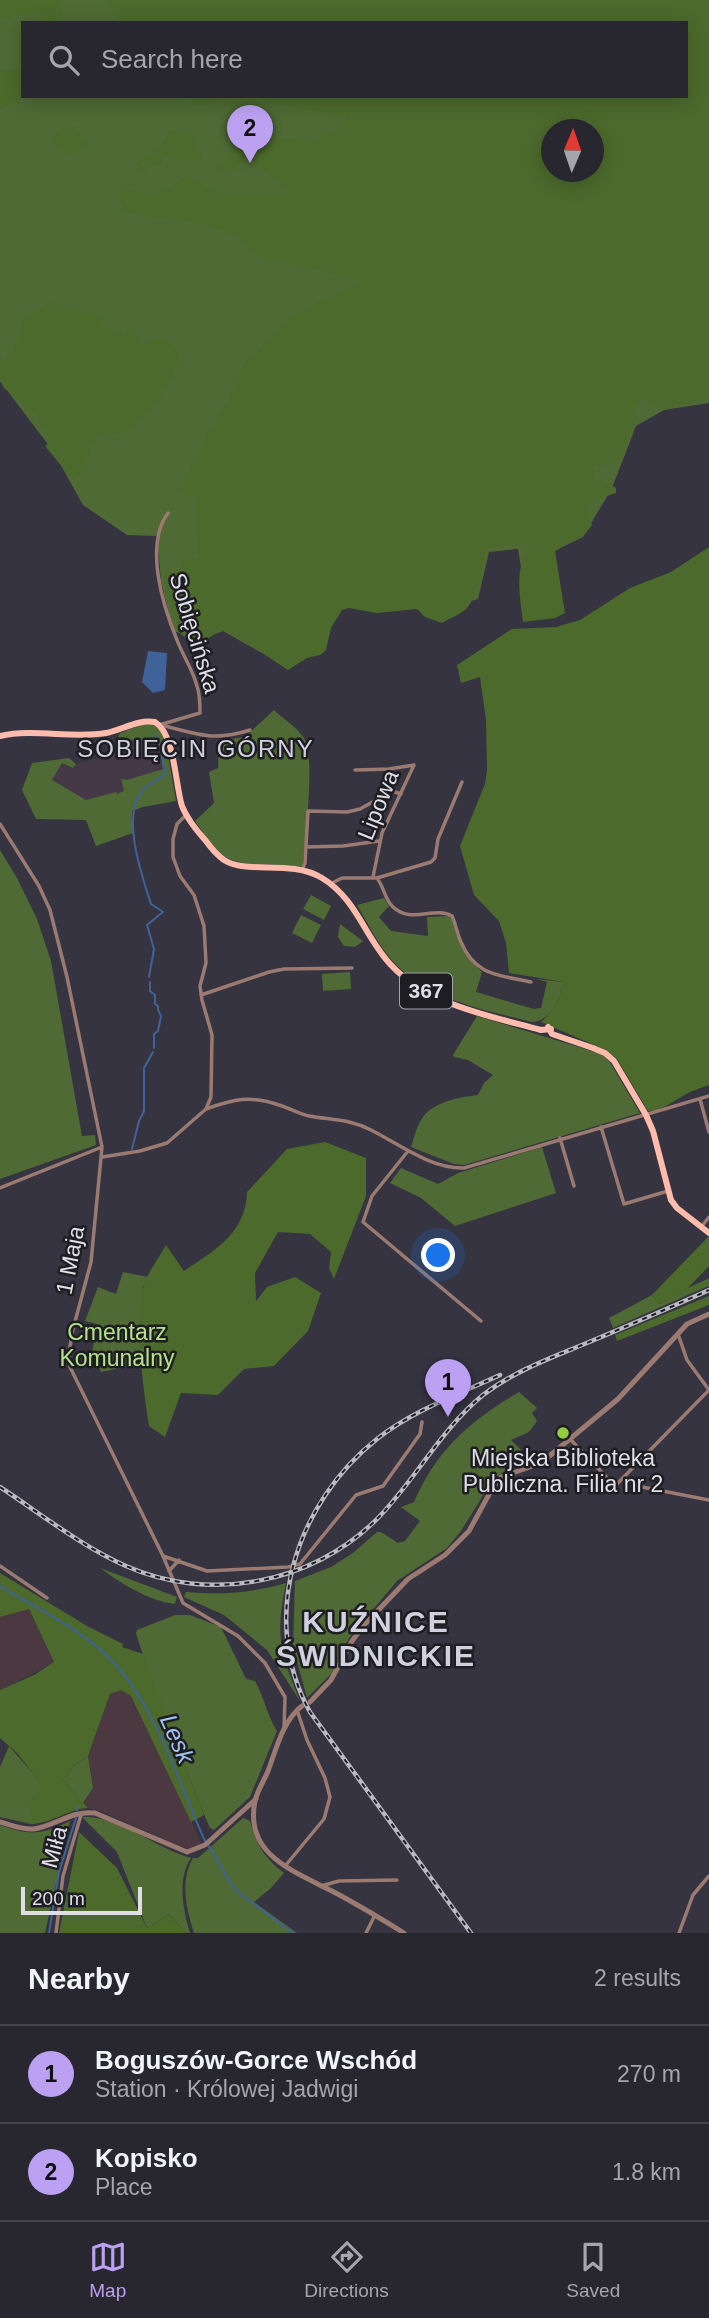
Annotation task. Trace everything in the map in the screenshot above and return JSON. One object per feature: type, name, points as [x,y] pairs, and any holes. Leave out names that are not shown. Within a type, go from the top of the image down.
[{"type":"main road","points":[[0,736],[24,733],[95,734],[113,732],[149,721],[159,725]]},
{"type":"main road","name":"367","points":[[159,725],[168,740],[186,815],[225,861],[244,866],[277,866],[302,870],[330,884],[350,903],[383,955],[402,976],[451,1004],[537,1029],[550,1028],[559,1036],[593,1048],[609,1057],[646,1115]]},
{"type":"main road","points":[[646,1115],[653,1131],[671,1200],[705,1230]]},
{"type":"street","name":"Sobięcińska","points":[[159,725],[200,713],[198,688],[177,640],[158,575],[156,544],[161,522],[167,513]]},
{"type":"street","points":[[180,730],[182,718]]},
{"type":"street","points":[[159,725],[193,735],[217,737],[250,730]]},
{"type":"street","name":"Lipowa","points":[[355,771],[414,765],[379,841],[375,877]]},
{"type":"street","name":"Lipowa","points":[[330,884],[342,878],[375,877],[431,862],[435,858],[442,829],[462,782]]},
{"type":"street","points":[[302,870],[308,811],[347,812],[360,809],[392,791],[402,794]]},
{"type":"street","points":[[186,815],[177,824],[173,839],[173,857],[180,876],[194,895],[204,926],[206,963],[200,986],[212,1035],[211,1097],[212,1102],[218,1105]]},
{"type":"street","name":"1 Maja","points":[[0,824],[39,886],[51,914],[67,977],[102,1147],[91,1262],[72,1333],[69,1360],[187,1606],[238,1636],[265,1663],[285,1697],[284,1731]]},
{"type":"street","points":[[306,847],[379,841]]},
{"type":"street","points":[[375,877],[390,903],[400,911],[413,915],[445,912],[452,916],[463,947],[473,963],[482,970],[531,982]]},
{"type":"street","points":[[201,995],[284,969],[330,971],[352,968]]},
{"type":"street","points":[[102,1157],[140,1151],[167,1143],[206,1109],[249,1098],[307,1115],[352,1121],[408,1151],[446,1166],[464,1168],[709,1096]]},
{"type":"street","points":[[206,1109],[211,1097]]},
{"type":"street","points":[[700,1099],[709,1132]]},
{"type":"street","points":[[601,1127],[624,1204],[668,1191]]},
{"type":"street","points":[[560,1138],[575,1186]]},
{"type":"street","points":[[0,1188],[102,1147]]},
{"type":"street","points":[[408,1151],[372,1196],[363,1222],[481,1321]]},
{"type":"street","points":[[705,1230],[709,1217]]},
{"type":"street","points":[[310,1702],[331,1680],[352,1641],[365,1625],[408,1579],[445,1555],[469,1531],[496,1482],[508,1473],[541,1463],[618,1399],[687,1324],[709,1314]]},
{"type":"street","points":[[569,1438],[614,1486],[625,1477],[709,1390],[687,1360],[678,1334]]},
{"type":"street","points":[[163,1556],[215,1572],[300,1564],[356,1495],[383,1486],[420,1434],[422,1422]]},
{"type":"street","points":[[625,1477],[637,1486],[709,1500]]},
{"type":"street","points":[[169,1571],[179,1560]]},
{"type":"street","points":[[0,1566],[47,1598]]},
{"type":"street","points":[[255,1825],[256,1799],[284,1731],[300,1708]]},
{"type":"street","points":[[285,1867],[324,1819],[330,1797],[325,1778],[307,1740],[300,1708]]},
{"type":"street","points":[[0,1822],[24,1829],[35,1829],[82,1813],[103,1815],[177,1850],[195,1850],[207,1843],[256,1799]]},
{"type":"street","name":"Miła","points":[[56,1933],[63,1876],[82,1813]]},
{"type":"street","points":[[239,1814],[251,1818],[266,1852],[285,1867],[404,1933]]},
{"type":"street","points":[[679,1933],[692,1895],[709,1876]]},
{"type":"street","points":[[321,1885],[339,1881],[397,1880]]},
{"type":"street","points":[[366,1933],[375,1915]]},
{"type":"shaded area","points":[[156,739],[163,767],[126,792],[86,802],[49,780],[62,758],[69,758],[76,764],[123,751],[121,740]]},
{"type":"shaded area","points":[[29,1609],[54,1663],[0,1690],[0,1617]]},
{"type":"shaded area","points":[[121,1689],[131,1696],[202,1844],[190,1849],[179,1846],[88,1808],[84,1803],[93,1788],[88,1756],[110,1694]]},
{"type":"green space","points":[[0,0],[709,0],[709,403],[664,410],[636,426],[612,488],[583,537],[521,567],[518,549],[489,552],[478,599],[438,609],[337,607],[293,663],[260,652],[223,631],[202,639],[173,631],[161,581],[157,536],[127,535],[83,505],[53,451],[0,381]]},
{"type":"green space","points":[[0,0],[60,0],[63,21],[44,21],[40,11],[0,19]]},
{"type":"green space","points":[[107,0],[709,0],[709,398],[662,409],[642,397],[630,413],[636,416],[621,459],[615,463],[593,466],[593,480],[601,480],[616,488],[616,493],[585,503],[592,525],[585,534],[555,551],[565,613],[555,618],[523,622],[520,572],[526,553],[532,545],[515,544],[487,547],[475,595],[467,608],[458,615],[442,623],[425,617],[417,609],[377,613],[349,608],[342,610],[331,628],[326,650],[288,670],[227,630],[217,632],[197,647],[181,634],[167,593],[165,573],[182,570],[181,562],[199,558],[195,497],[180,492],[210,429],[229,401],[244,364],[294,315],[366,281],[263,258],[236,235],[204,224],[127,213],[120,201],[120,187],[158,196],[187,175],[217,193],[292,193],[249,157],[237,168],[225,173],[217,166],[231,154],[248,132],[257,138],[286,138],[308,142],[340,128],[347,114],[302,110],[279,103],[244,107],[212,102],[198,106],[187,98],[688,98],[688,21],[119,21]]},
{"type":"green space","points":[[21,69],[21,98],[25,98],[0,109],[0,71]]},
{"type":"green space","points":[[74,127],[86,142],[77,153],[65,153],[49,141],[63,128]]},
{"type":"green space","points":[[171,130],[192,134],[202,159],[182,159],[165,155],[161,165],[151,166],[142,172],[136,164],[159,147]]},
{"type":"green space","points":[[47,302],[99,316],[103,327],[120,336],[125,335],[127,327],[134,328],[141,345],[161,337],[176,348],[180,365],[172,368],[173,375],[140,421],[124,432],[104,435],[94,442],[82,470],[73,480],[45,446],[52,441],[34,413],[4,388],[0,381],[0,364],[16,344],[22,320],[30,318],[32,312],[38,312]]},
{"type":"green space","points":[[709,547],[709,1085],[663,1107],[648,1111],[617,1059],[606,1050],[541,1022],[556,1004],[564,982],[509,973],[506,943],[499,921],[474,895],[460,846],[485,784],[486,720],[480,677],[461,683],[457,665],[512,629],[556,627],[580,620],[630,588],[671,572]]},
{"type":"green space","points":[[274,710],[299,732],[308,750],[308,801],[303,865],[300,867],[247,864],[227,858],[206,837],[195,821],[214,803],[209,772],[218,768],[219,741],[245,737]]},
{"type":"green space","points":[[153,724],[165,737],[176,801],[132,811],[133,833],[96,846],[86,820],[36,819],[22,790],[32,763],[69,758],[76,764],[73,768],[62,763],[52,780],[86,800],[116,792],[117,794],[124,791],[121,779],[127,780],[163,769],[159,744],[153,740],[123,740],[125,750],[118,737],[120,733],[141,725]]},
{"type":"green space","points":[[0,850],[37,919],[51,961],[82,1136],[95,1135],[96,1145],[0,1179]]},
{"type":"green space","points":[[311,895],[331,906],[324,920],[303,909]]},
{"type":"green space","points":[[384,898],[389,906],[379,917],[391,931],[428,936],[427,917],[450,916],[466,952],[482,972],[476,992],[534,1009],[541,1008],[547,982],[536,979],[564,982],[554,1008],[545,1018],[532,1022],[464,1004],[417,982],[389,957],[357,905]]},
{"type":"green space","points":[[301,915],[321,925],[312,943],[292,933]]},
{"type":"green space","points":[[340,924],[363,941],[355,947],[344,946],[338,937]]},
{"type":"green space","points":[[350,972],[351,989],[323,991],[322,974]]},
{"type":"green space","points":[[477,1016],[602,1054],[611,1064],[640,1113],[464,1165],[454,1164],[411,1147],[418,1126],[426,1114],[446,1101],[478,1095],[484,1083],[493,1075],[468,1060],[453,1055]]},
{"type":"green space","points":[[325,1142],[366,1158],[366,1196],[334,1279],[329,1268],[331,1252],[310,1234],[278,1232],[255,1273],[256,1301],[267,1287],[295,1277],[321,1293],[308,1331],[274,1366],[244,1369],[218,1395],[181,1393],[165,1437],[149,1426],[142,1376],[141,1304],[150,1272],[166,1245],[184,1271],[207,1256],[235,1229],[241,1219],[247,1192],[287,1149]]},
{"type":"green space","points":[[542,1147],[556,1193],[455,1226],[421,1198],[390,1183],[401,1168],[438,1184],[458,1173]]},
{"type":"green space","points":[[709,1236],[709,1266],[688,1288],[709,1278],[709,1286],[690,1294],[686,1290],[660,1304],[652,1295]]},
{"type":"green space","name":"Cmentarz Komunalny","points":[[123,1272],[148,1277],[143,1287],[141,1364],[101,1372],[92,1352],[97,1324],[85,1321],[98,1287],[116,1294]]},
{"type":"green space","points":[[686,1289],[690,1294],[613,1328],[609,1318],[652,1295],[660,1304]]},
{"type":"green space","points":[[709,1296],[709,1305],[617,1341],[615,1335]]},
{"type":"green space","points":[[519,1392],[537,1408],[532,1413],[537,1421],[529,1432],[511,1440],[534,1463],[513,1467],[494,1478],[461,1531],[447,1548],[397,1581],[349,1638],[332,1673],[307,1698],[293,1646],[295,1581],[331,1567],[353,1553],[377,1532],[398,1543],[405,1541],[420,1521],[401,1507],[414,1502],[433,1467],[457,1438],[485,1414]]},
{"type":"green space","points":[[100,1568],[177,1597],[175,1604],[145,1595]]},
{"type":"green space","points":[[0,1573],[87,1626],[123,1644],[122,1647],[143,1654],[204,1815],[191,1822],[131,1696],[121,1690],[110,1694],[88,1756],[74,1766],[63,1779],[88,1808],[46,1822],[31,1824],[31,1801],[43,1786],[17,1753],[0,1738],[0,1690],[34,1675],[54,1662],[29,1609],[0,1617]]},
{"type":"green space","points":[[286,1583],[281,1617],[281,1644],[300,1701],[267,1650],[224,1615],[184,1597],[186,1592],[236,1592]]},
{"type":"green space","points":[[175,1615],[190,1615],[221,1627],[246,1679],[255,1681],[277,1731],[250,1797],[214,1830],[210,1828],[201,1807],[136,1633],[137,1630]]},
{"type":"green space","points":[[9,1746],[44,1786],[31,1801],[31,1824],[0,1817],[0,1767]]},
{"type":"green space","points":[[88,1756],[93,1788],[83,1803],[63,1779],[74,1766]]},
{"type":"green space","points":[[82,1817],[123,1826],[191,1858],[183,1885],[185,1915],[190,1933],[186,1933],[169,1914],[147,1928],[117,1852]]},
{"type":"green space","points":[[243,1818],[250,1821],[266,1856],[284,1873],[254,1902],[297,1933],[194,1933],[188,1912],[185,1884],[189,1866],[193,1858],[198,1858]]},
{"type":"green space","points":[[70,1821],[45,1933],[0,1933],[0,1825],[36,1832]]},
{"type":"green space","points":[[79,1832],[117,1868],[147,1928],[169,1914],[186,1933],[59,1933]]},
{"type":"water","points":[[148,651],[167,653],[165,690],[153,693],[142,682]]},
{"type":"waterway","points":[[149,977],[154,949],[147,925],[163,912],[151,904],[135,847],[133,816],[142,791],[165,774],[160,743],[154,735]]},
{"type":"waterway","points":[[150,982],[150,991],[155,995],[155,1004],[161,1016],[158,1031],[154,1034],[154,1048]]},
{"type":"waterway","points":[[132,1149],[144,1111],[144,1068],[153,1052]]},
{"type":"waterway","name":"Lesk","points":[[0,1586],[60,1621],[89,1641],[115,1664],[144,1703],[156,1726],[205,1841]]},
{"type":"waterway","points":[[77,1810],[78,1806]]},
{"type":"waterway","points":[[49,1933],[59,1872],[76,1818]]},
{"type":"waterway","name":"Lesk","points":[[208,1845],[235,1889],[293,1933]]},
{"type":"railway","points":[[0,1487],[61,1529],[126,1566],[158,1577],[191,1583],[224,1585],[258,1581],[321,1559],[350,1542],[390,1505],[454,1424],[494,1387],[544,1361],[709,1290]]},
{"type":"railway","points":[[471,1933],[310,1712],[295,1676],[287,1639],[287,1601],[294,1564],[306,1529],[325,1495],[349,1465],[377,1439],[405,1420],[500,1375]]},
{"type":"place","name":"Kopisko","points":[[250,163]]},
{"type":"place","name":"Boguszów-Gorce Wschód","points":[[448,1417]]},
{"type":"place","name":"Miejska Biblioteka Publiczna. Filia nr 2","points":[[563,1433]]},
{"type":"district","name":"SOBIĘCIN GÓRNY","points":[[196,749]]},
{"type":"district","name":"KUŹNICE ŚWIDNICKIE","points":[[376,1639]]}]
